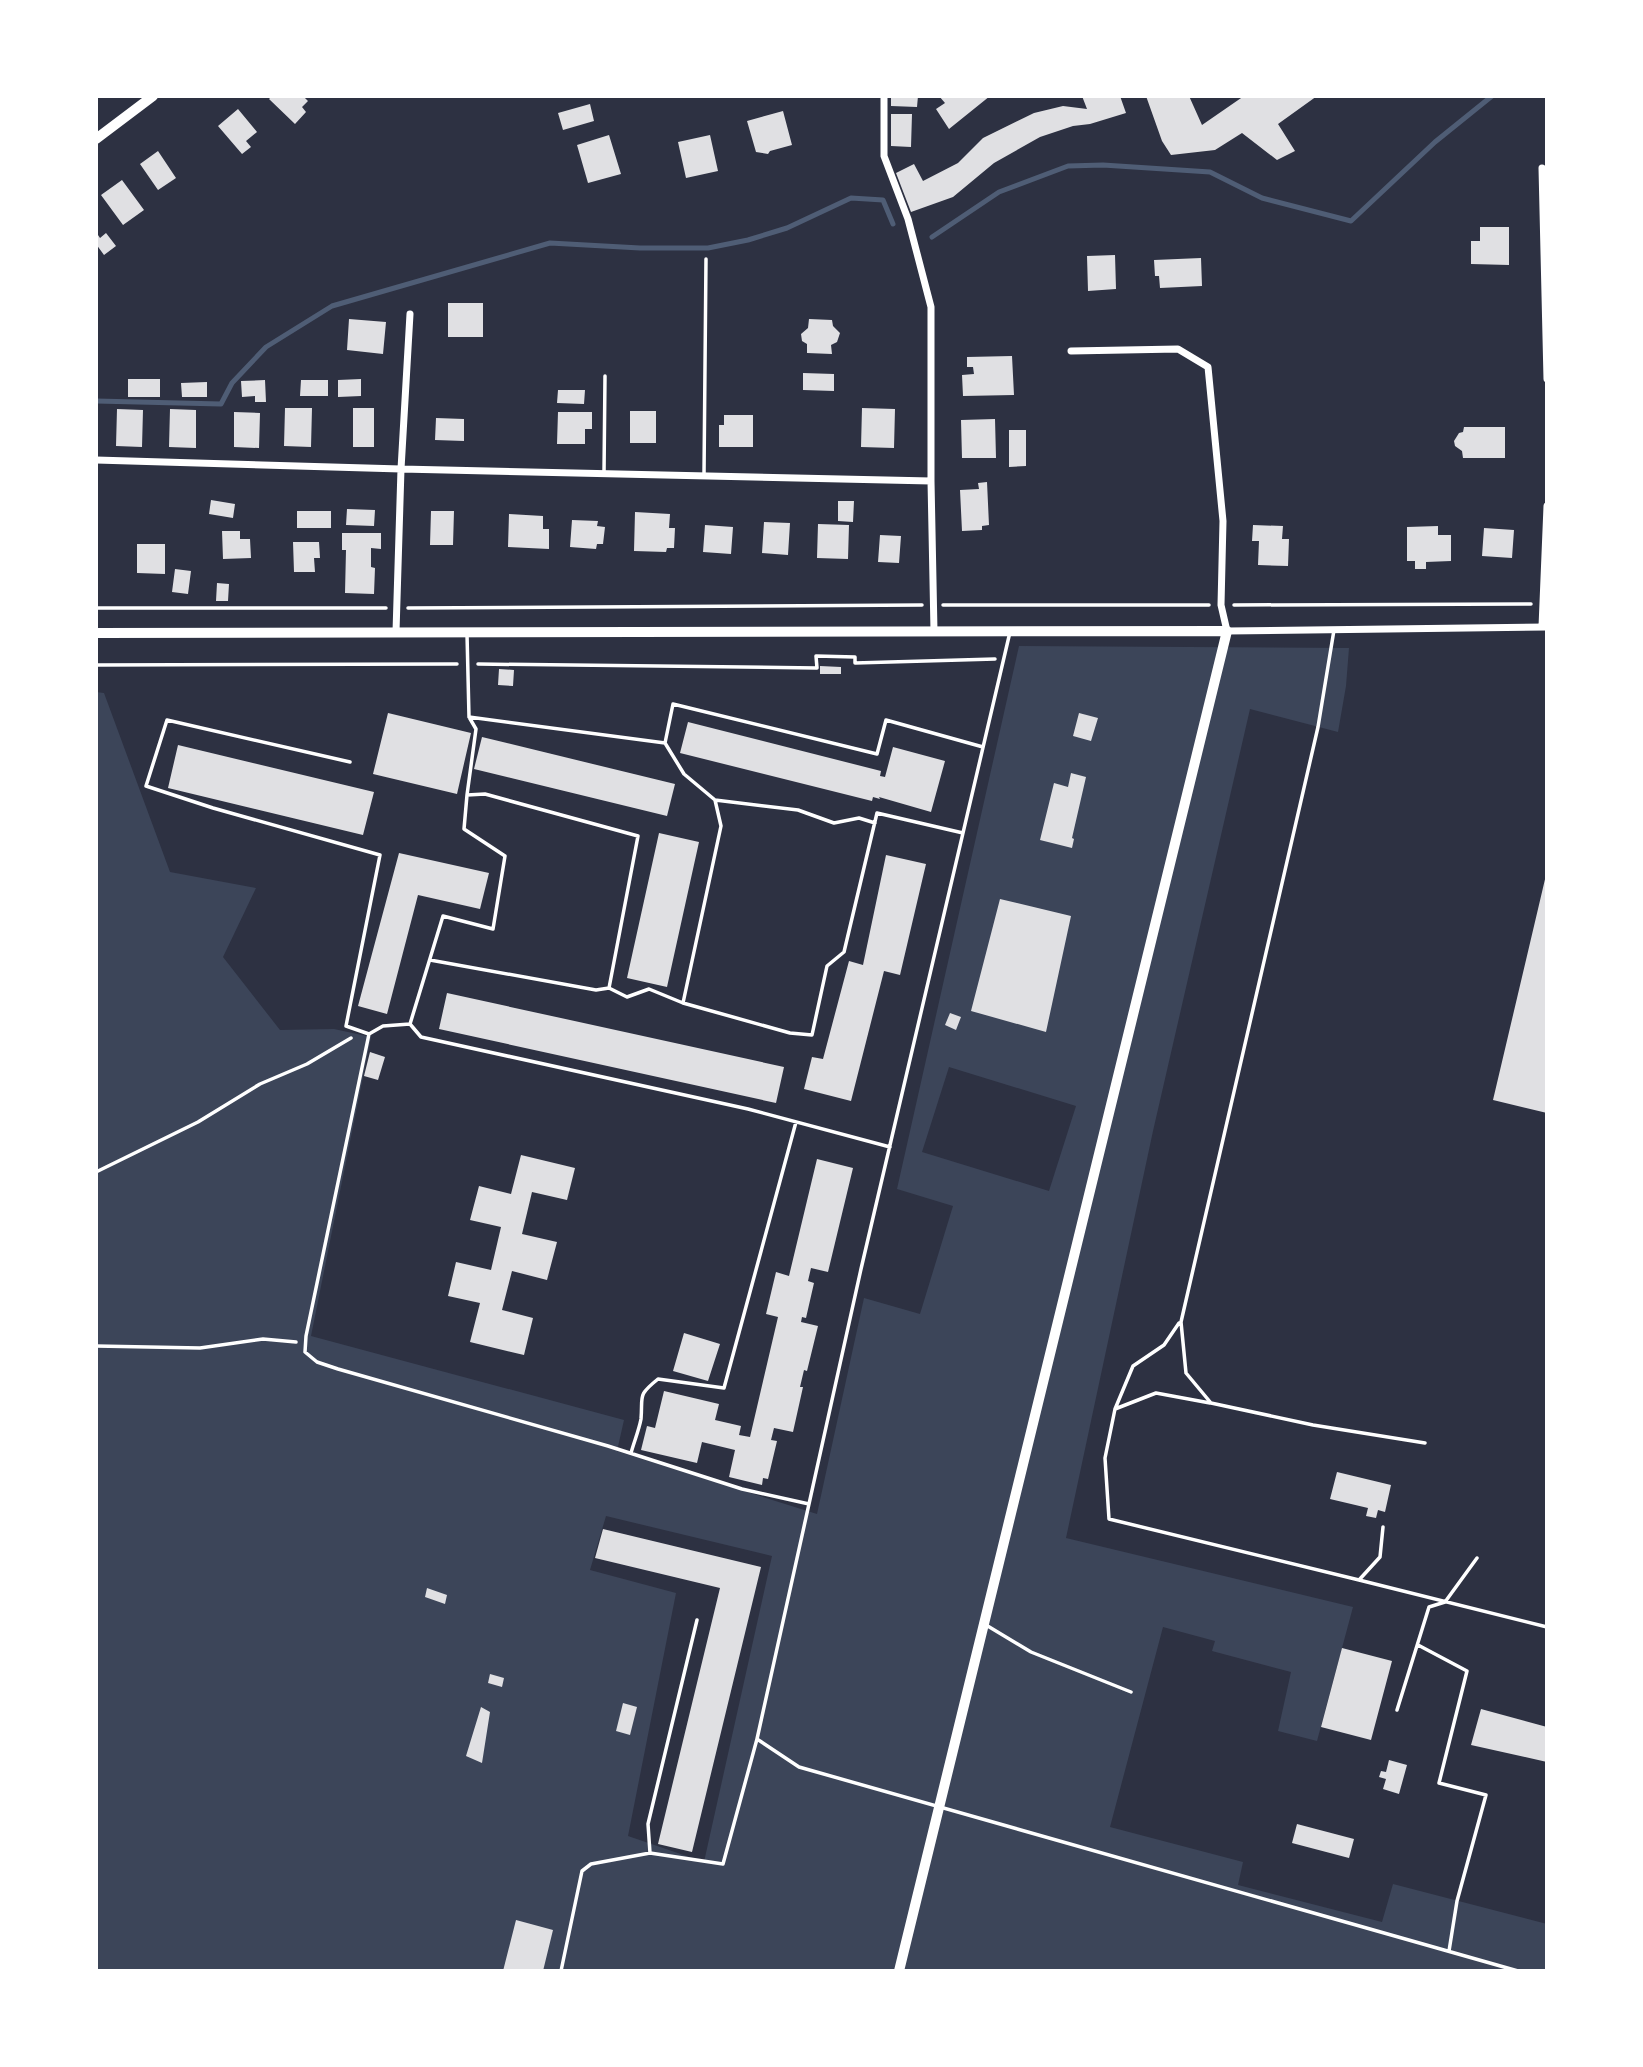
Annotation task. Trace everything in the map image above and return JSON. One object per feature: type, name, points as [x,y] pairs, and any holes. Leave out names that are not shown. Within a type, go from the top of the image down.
[{"type":"street","points":[[96,139],[153,96]]},
{"type":"street","points":[[884,96],[884,156],[908,219],[931,307],[934,631]]},
{"type":"street","points":[[1542,168],[1547,379]]},
{"type":"street","points":[[396,632],[401,469],[410,314]]},
{"type":"street","points":[[899,1971],[1227,631],[1221,605],[1223,522],[1208,367],[1178,349],[1071,351]]},
{"type":"street","points":[[96,460],[604,475],[931,481]]},
{"type":"street","points":[[96,633],[1227,631],[1544,627],[1547,506]]},
{"type":"lane","points":[[704,476],[706,259]]},
{"type":"lane","points":[[604,475],[606,376]]},
{"type":"lane","points":[[1211,1403],[1186,1373],[1181,1322],[1315,740],[1335,630]]},
{"type":"lane","points":[[410,1024],[443,916],[493,929],[505,856],[464,830],[476,729],[469,718],[467,631]]},
{"type":"lane","points":[[561,1971],[582,1871],[591,1864],[650,1853],[723,1864],[757,1739],[890,1147],[1010,631]]},
{"type":"lane","points":[[875,823],[859,818],[834,823],[798,810],[715,800],[684,774],[665,743],[673,704],[877,754],[886,720],[983,747]]},
{"type":"lane","points":[[469,718],[665,743]]},
{"type":"lane","points":[[350,762],[167,720],[146,786],[213,808],[380,855],[346,1026],[369,1034],[383,1027],[410,1024]]},
{"type":"lane","points":[[467,794],[485,794],[638,836],[609,988]]},
{"type":"lane","points":[[684,1003],[721,826],[715,800]]},
{"type":"lane","points":[[430,960],[596,990],[609,988],[627,997],[649,989],[684,1003],[790,1033],[812,1035],[827,966],[844,951],[877,813],[963,833]]},
{"type":"lane","points":[[410,1024],[421,1037],[748,1109],[890,1147]]},
{"type":"lane","points":[[369,1034],[306,1336],[306,1352],[317,1362],[338,1369],[631,1453],[742,1489],[809,1504]]},
{"type":"lane","points":[[631,1453],[641,1419],[639,1404],[645,1389],[658,1379],[724,1388],[796,1122]]},
{"type":"lane","points":[[1181,1322],[1164,1345],[1133,1366],[1115,1409],[1105,1458],[1109,1519],[1547,1627]]},
{"type":"lane","points":[[1115,1409],[1156,1393],[1313,1425],[1425,1443]]},
{"type":"lane","points":[[1359,1580],[1380,1557],[1383,1527]]},
{"type":"lane","points":[[1396,1710],[1429,1607],[1445,1602],[1477,1558]]},
{"type":"lane","points":[[650,1853],[648,1824],[697,1620]]},
{"type":"lane","points":[[984,1624],[1031,1652],[1131,1692]]},
{"type":"lane","points":[[1418,1645],[1467,1671],[1439,1783],[1486,1795],[1457,1901],[1449,1951]]},
{"type":"lane","points":[[757,1739],[799,1767],[1518,1971]]},
{"type":"path","points":[[689,607],[1543,604]]},
{"type":"path","points":[[96,665],[468,664],[817,668],[816,656],[855,657],[855,663],[1004,659]]},
{"type":"path","points":[[96,1172],[198,1122],[260,1084],[306,1064],[356,1035],[369,1034]]},
{"type":"path","points":[[96,1346],[200,1348],[263,1339],[298,1342],[306,1352]]},
{"type":"shaded area","points":[[1019,646],[1349,648],[1338,732],[1250,709],[1153,1131],[1066,1538],[1353,1607],[1317,1741],[1278,1731],[1291,1672],[1212,1651],[1215,1641],[1163,1627],[1110,1827],[1243,1862],[1238,1885],[1382,1922],[1393,1884],[1547,1924],[1547,1971],[96,1971],[96,692],[104,693],[170,872],[256,888],[223,957],[280,1030],[334,1029],[371,1037],[311,1336],[624,1420],[617,1451],[817,1514],[864,1298],[920,1314],[953,1206],[897,1189]],"holes":[[[949,1067],[1076,1106],[1049,1191],[922,1152]],[[606,1516],[772,1556],[704,1862],[628,1836],[676,1593],[590,1570]]]},
{"type":"building","points":[[272,96],[303,96],[308,101],[302,107],[306,112],[295,124],[269,99]]},
{"type":"building","points":[[891,96],[918,96],[917,107],[891,106]]},
{"type":"building","points":[[939,96],[990,96],[949,129],[936,109],[945,103]]},
{"type":"building","points":[[1082,96],[1120,96],[1126,113],[1040,137],[994,163],[953,197],[911,212],[896,173],[914,164],[923,181],[958,163],[983,138],[1034,113],[1063,106],[1087,109]]},
{"type":"building","points":[[1146,96],[1189,96],[1202,125],[1244,96],[1317,96],[1278,124],[1295,151],[1277,160],[1242,133],[1215,150],[1171,155],[1162,141]]},
{"type":"building","points":[[590,104],[594,121],[563,130],[558,113]]},
{"type":"building","points":[[238,109],[257,132],[246,141],[251,147],[242,154],[218,126]]},
{"type":"building","points":[[783,111],[792,145],[770,151],[768,154],[756,152],[747,121]]},
{"type":"building","points":[[891,114],[912,114],[911,147],[891,146]]},
{"type":"building","points":[[609,135],[621,174],[588,183],[577,145]]},
{"type":"building","points":[[710,135],[718,171],[686,178],[678,142]]},
{"type":"building","points":[[158,151],[176,178],[158,190],[140,164]]},
{"type":"building","points":[[122,180],[144,210],[123,225],[101,195]]},
{"type":"building","points":[[1480,227],[1509,227],[1509,265],[1471,264],[1471,241],[1480,241]]},
{"type":"building","points":[[96,232],[100,238],[106,233],[116,246],[104,255],[96,244]]},
{"type":"building","points":[[1115,255],[1116,289],[1088,291],[1087,256]]},
{"type":"building","points":[[1201,258],[1202,286],[1160,288],[1159,276],[1155,276],[1154,260]]},
{"type":"building","points":[[448,303],[483,303],[483,337],[448,337]]},
{"type":"building","points":[[349,319],[386,322],[383,354],[347,350]]},
{"type":"building","points":[[809,319],[832,320],[833,326],[840,333],[837,342],[831,345],[832,354],[807,353],[807,344],[802,341],[801,334],[808,328]]},
{"type":"building","points":[[1012,356],[1014,395],[963,396],[962,375],[974,374],[973,367],[967,367],[967,357]]},
{"type":"building","points":[[803,373],[834,374],[834,391],[803,390]]},
{"type":"building","points":[[128,379],[160,379],[160,397],[128,397]]},
{"type":"building","points":[[361,379],[361,396],[338,397],[338,380]]},
{"type":"building","points":[[265,380],[266,402],[255,402],[255,396],[242,397],[241,381]]},
{"type":"building","points":[[301,380],[328,380],[328,396],[300,396]]},
{"type":"building","points":[[207,382],[207,397],[182,397],[181,383]]},
{"type":"building","points":[[558,390],[585,390],[584,404],[557,403]]},
{"type":"building","points":[[285,408],[312,408],[311,447],[284,446]]},
{"type":"building","points":[[353,408],[374,408],[374,447],[353,447]]},
{"type":"building","points":[[862,408],[895,409],[894,448],[861,447]]},
{"type":"building","points":[[117,409],[143,410],[142,447],[116,446]]},
{"type":"building","points":[[170,409],[196,410],[196,448],[169,447]]},
{"type":"building","points":[[630,411],[656,411],[656,443],[630,443]]},
{"type":"building","points":[[234,412],[260,413],[259,448],[234,447]]},
{"type":"building","points":[[558,412],[592,412],[592,429],[585,429],[585,444],[557,444]]},
{"type":"building","points":[[724,415],[753,415],[753,447],[719,447],[719,425],[724,425]]},
{"type":"building","points":[[436,418],[464,419],[464,441],[435,440]]},
{"type":"building","points":[[995,419],[996,458],[962,458],[961,420]]},
{"type":"building","points":[[1464,427],[1505,427],[1505,458],[1463,458],[1462,451],[1455,446],[1454,441]]},
{"type":"building","points":[[1009,430],[1026,430],[1026,466],[1009,467]]},
{"type":"building","points":[[987,482],[989,525],[982,526],[982,530],[962,531],[960,490],[979,489],[978,483]]},
{"type":"building","points":[[211,500],[235,504],[233,518],[209,514]]},
{"type":"building","points":[[838,501],[854,501],[853,522],[838,521]]},
{"type":"building","points":[[347,509],[375,510],[374,526],[346,525]]},
{"type":"building","points":[[297,511],[331,511],[331,528],[297,528]]},
{"type":"building","points":[[431,511],[454,511],[453,545],[430,545]]},
{"type":"building","points":[[635,512],[670,514],[669,528],[675,528],[674,548],[667,548],[666,552],[634,551]]},
{"type":"building","points":[[509,514],[543,516],[543,529],[549,529],[549,549],[508,547]]},
{"type":"building","points":[[572,520],[598,521],[597,526],[605,527],[603,544],[597,544],[596,549],[570,547]]},
{"type":"building","points":[[764,522],[790,523],[788,555],[762,553]]},
{"type":"building","points":[[818,524],[849,525],[848,559],[817,558]]},
{"type":"building","points":[[705,525],[733,527],[731,554],[703,552]]},
{"type":"building","points":[[1253,525],[1283,526],[1282,539],[1289,539],[1288,566],[1258,565],[1259,541],[1252,541]]},
{"type":"building","points":[[1438,526],[1438,535],[1451,535],[1451,561],[1426,562],[1426,569],[1415,569],[1415,561],[1407,561],[1407,527]]},
{"type":"building","points":[[1484,528],[1514,530],[1512,558],[1482,556]]},
{"type":"building","points":[[222,531],[240,531],[240,539],[250,539],[251,558],[223,559]]},
{"type":"building","points":[[342,533],[381,533],[381,549],[371,548],[371,567],[375,568],[374,594],[345,593],[346,550],[342,550]]},
{"type":"building","points":[[880,535],[901,536],[899,563],[878,562]]},
{"type":"building","points":[[293,542],[319,542],[320,558],[314,558],[315,572],[294,572]]},
{"type":"building","points":[[137,544],[165,544],[165,574],[137,573]]},
{"type":"building","points":[[175,569],[191,571],[188,594],[172,592]]},
{"type":"building","points":[[217,583],[229,584],[228,601],[216,601]]},
{"type":"building","points":[[820,666],[841,667],[841,674],[820,674]]},
{"type":"building","points":[[499,669],[514,670],[513,686],[498,685]]},
{"type":"building","points":[[388,713],[471,733],[457,794],[373,774]]},
{"type":"building","points":[[1079,713],[1098,718],[1091,741],[1073,736]]},
{"type":"building","points":[[688,722],[881,771],[880,776],[885,777],[893,747],[945,761],[931,812],[879,797],[880,799],[873,797],[872,801],[680,753]]},
{"type":"building","points":[[482,737],[675,784],[667,816],[474,769]]},
{"type":"building","points":[[178,745],[374,792],[363,835],[168,788]]},
{"type":"building","points":[[1071,773],[1086,777],[1072,848],[1040,840],[1054,783],[1068,787]]},
{"type":"building","points":[[659,833],[699,842],[667,987],[627,978]]},
{"type":"building","points":[[399,853],[489,873],[480,909],[418,895],[387,1014],[358,1006]]},
{"type":"building","points":[[886,855],[926,864],[900,975],[884,971],[851,1101],[804,1089],[812,1057],[823,1059],[849,961],[863,965]]},
{"type":"building","points":[[1547,875],[1547,1113],[1493,1100]]},
{"type":"building","points":[[1000,899],[1071,916],[1046,1032],[971,1011]]},
{"type":"building","points":[[447,993],[784,1067],[776,1103],[439,1029]]},
{"type":"building","points":[[950,1013],[961,1017],[956,1030],[945,1025]]},
{"type":"building","points":[[370,1052],[385,1057],[378,1080],[364,1076]]},
{"type":"building","points":[[521,1155],[575,1168],[567,1200],[532,1192],[522,1234],[557,1242],[547,1280],[512,1271],[502,1310],[533,1318],[524,1355],[470,1342],[480,1303],[448,1296],[456,1262],[491,1270],[501,1227],[470,1220],[479,1186],[511,1194]]},
{"type":"building","points":[[817,1159],[853,1168],[828,1272],[811,1268],[808,1281],[814,1283],[806,1318],[802,1317],[801,1322],[818,1326],[807,1371],[804,1370],[793,1432],[774,1428],[771,1440],[777,1441],[768,1479],[763,1478],[762,1485],[729,1477],[735,1450],[702,1442],[697,1463],[641,1450],[647,1426],[655,1428],[664,1391],[719,1404],[715,1420],[741,1426],[739,1435],[750,1437],[778,1317],[766,1314],[776,1272],[789,1276]]},
{"type":"building","points":[[684,1333],[720,1344],[708,1381],[673,1371]]},
{"type":"building","points":[[1337,1472],[1391,1485],[1385,1512],[1378,1510],[1376,1518],[1366,1516],[1368,1508],[1330,1499]]},
{"type":"building","points":[[603,1529],[761,1567],[692,1852],[658,1844],[720,1588],[595,1558]]},
{"type":"building","points":[[427,1588],[447,1595],[445,1604],[425,1597]]},
{"type":"building","points":[[1342,1648],[1392,1661],[1371,1740],[1321,1727]]},
{"type":"building","points":[[490,1674],[504,1678],[502,1687],[488,1683]]},
{"type":"building","points":[[623,1703],[637,1707],[630,1735],[616,1731]]},
{"type":"building","points":[[481,1707],[490,1712],[482,1763],[466,1756]]},
{"type":"building","points":[[1481,1709],[1547,1727],[1547,1762],[1471,1745]]},
{"type":"building","points":[[1389,1760],[1407,1765],[1399,1794],[1383,1789],[1386,1779],[1379,1777],[1381,1771],[1386,1772]]},
{"type":"building","points":[[1297,1824],[1354,1839],[1349,1858],[1292,1843]]},
{"type":"building","points":[[516,1920],[553,1930],[543,1971],[503,1971]]},
{"type":"waterway","points":[[932,237],[999,192],[1068,166],[1103,165],[1210,172],[1262,198],[1351,221],[1435,142],[1492,96]]},
{"type":"waterway","points":[[96,401],[221,404],[232,383],[266,347],[332,306],[550,243],[640,248],[708,248],[787,228],[851,198],[883,200],[893,224]]}]
